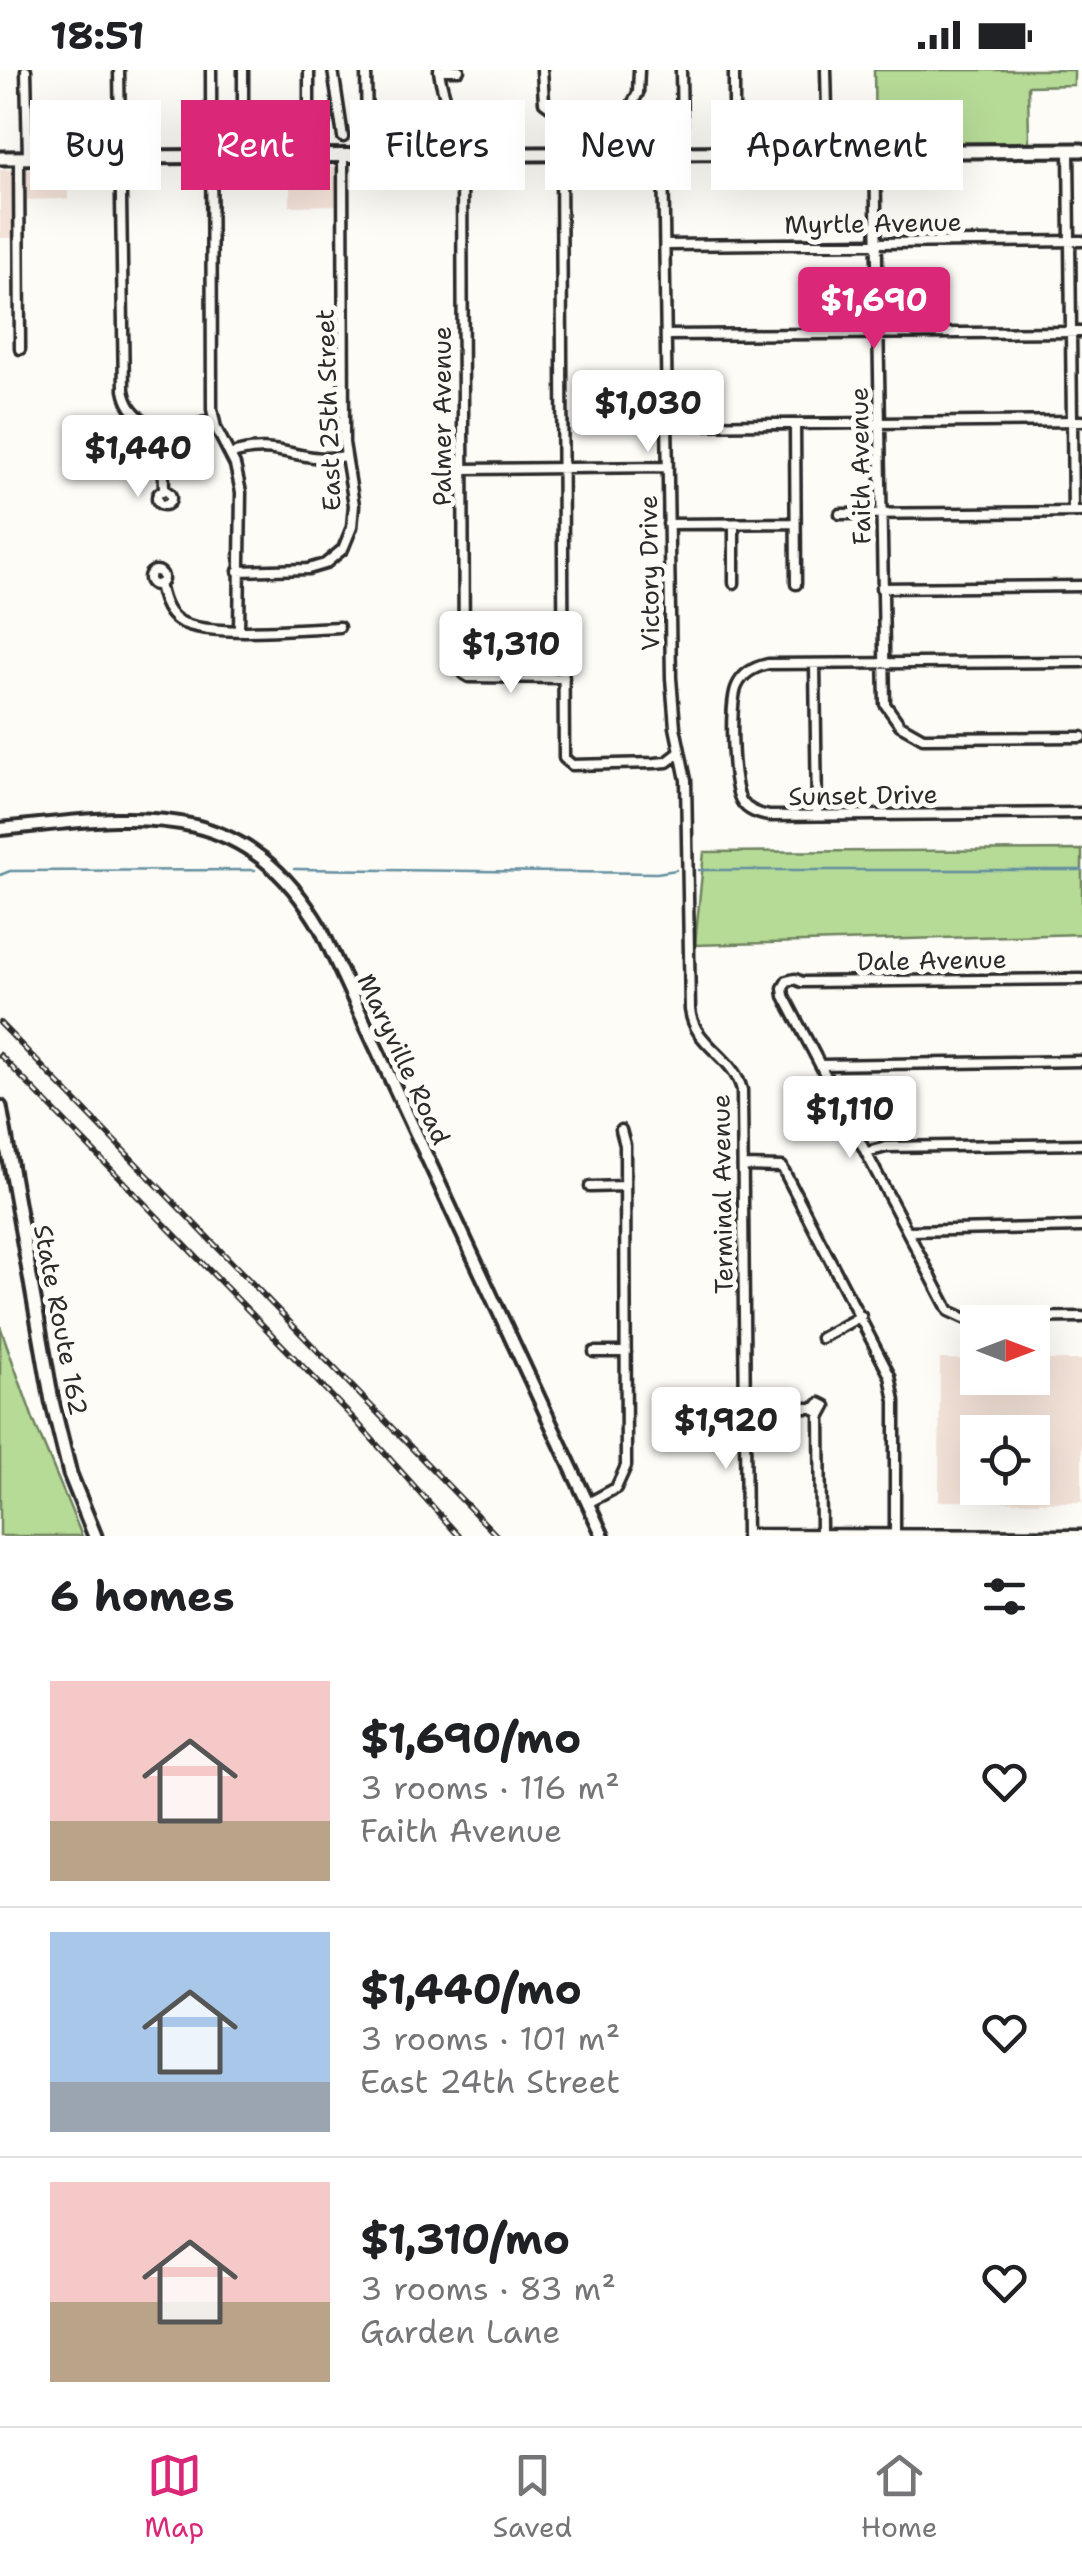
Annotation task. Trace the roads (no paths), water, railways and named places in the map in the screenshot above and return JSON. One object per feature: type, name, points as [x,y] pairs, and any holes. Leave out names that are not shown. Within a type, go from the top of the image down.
[{"type":"main road","points":[[963,151],[1076,150]]},
{"type":"main road","points":[[330,156],[350,156]]},
{"type":"main road","points":[[0,158],[30,157]]},
{"type":"main road","name":"Maryville Road","points":[[0,829],[131,818],[180,821],[244,846],[288,882],[322,930],[603,1536]]},
{"type":"main road","name":"State Route 162","points":[[0,1107],[52,1401],[70,1474],[95,1536]]},
{"type":"street","points":[[20,349],[26,70]]},
{"type":"street","points":[[119,70],[120,100]]},
{"type":"street","points":[[211,70],[211,100]]},
{"type":"street","points":[[243,70],[244,109],[248,113],[309,110],[309,70]]},
{"type":"street","points":[[333,70],[343,137]]},
{"type":"street","points":[[366,70],[366,100]]},
{"type":"street","points":[[441,70],[459,70]]},
{"type":"street","name":"Palmer Avenue","points":[[441,70],[440,87],[445,100]]},
{"type":"street","points":[[542,70],[545,103]]},
{"type":"street","points":[[634,100],[639,70]]},
{"type":"street","points":[[680,70],[681,100]]},
{"type":"street","points":[[734,70],[734,100]]},
{"type":"street","points":[[826,70],[827,100]]},
{"type":"street","points":[[840,514],[1077,512],[1077,421],[1071,332],[1076,150]]},
{"type":"street","name":"East 25th Street","points":[[238,570],[308,569],[338,555],[348,541],[353,516],[345,456],[343,156]]},
{"type":"street","points":[[121,190],[124,390],[133,414],[150,427],[173,431],[213,420]]},
{"type":"street","points":[[211,190],[213,420],[230,455],[240,492],[239,630]]},
{"type":"street","name":"Palmer Avenue","points":[[462,190],[466,676],[564,678]]},
{"type":"street","points":[[560,190],[567,762],[661,763],[680,752]]},
{"type":"street","name":"Victory Drive","points":[[664,190],[671,678],[680,752]]},
{"type":"street","name":"Faith Avenue","points":[[876,190],[885,704],[894,718],[914,734],[946,739],[1082,737]]},
{"type":"street","name":"Myrtle Avenue","points":[[665,245],[1082,241]]},
{"type":"street","points":[[666,335],[1082,332]]},
{"type":"street","points":[[667,425],[1077,421]]},
{"type":"street","points":[[794,424],[796,584]]},
{"type":"street","points":[[150,427],[160,452],[164,490]]},
{"type":"street","points":[[230,455],[256,447],[321,458],[345,456]]},
{"type":"street","points":[[462,468],[667,467]]},
{"type":"street","points":[[668,524],[795,523]]},
{"type":"street","points":[[734,524],[734,584]]},
{"type":"street","points":[[159,584],[164,605],[179,622],[202,628],[338,627]]},
{"type":"street","points":[[882,588],[1082,586]]},
{"type":"street","name":"Sunset Drive","points":[[1082,662],[768,664],[752,669],[737,684],[733,701],[734,786],[741,801],[763,815],[1082,813]]},
{"type":"street","points":[[815,664],[817,815]]},
{"type":"street","name":"Terminal Avenue","points":[[680,752],[687,791],[691,1016],[700,1037],[732,1066],[740,1080],[743,1098],[746,1535]]},
{"type":"street","name":"Dale Avenue","points":[[821,1066],[784,996],[785,984],[796,979],[1082,979]]},
{"type":"street","points":[[1082,1061],[821,1066],[949,1310],[959,1318],[1082,1317]]},
{"type":"street","points":[[588,1503],[616,1488],[626,1466],[625,1186],[621,1130]]},
{"type":"street","points":[[867,1152],[879,1147],[1082,1144]]},
{"type":"street","points":[[743,1166],[782,1167],[886,1364],[893,1388],[895,1535]]},
{"type":"street","points":[[590,1187],[625,1186]]},
{"type":"street","points":[[909,1231],[1082,1228]]},
{"type":"street","points":[[821,1338],[861,1316]]},
{"type":"street","points":[[594,1352],[626,1352]]},
{"type":"street","points":[[745,1408],[818,1413],[821,1535]]},
{"type":"street","points":[[746,1535],[1082,1536]]},
{"type":"waterway","points":[[294,869],[657,873],[676,870]]},
{"type":"waterway","points":[[0,875],[10,871],[255,870]]},
{"type":"waterway","points":[[699,870],[1082,870]]},
{"type":"railway","points":[[0,1023],[497,1536]]},
{"type":"railway","points":[[0,1055],[354,1419],[459,1536]]}]
